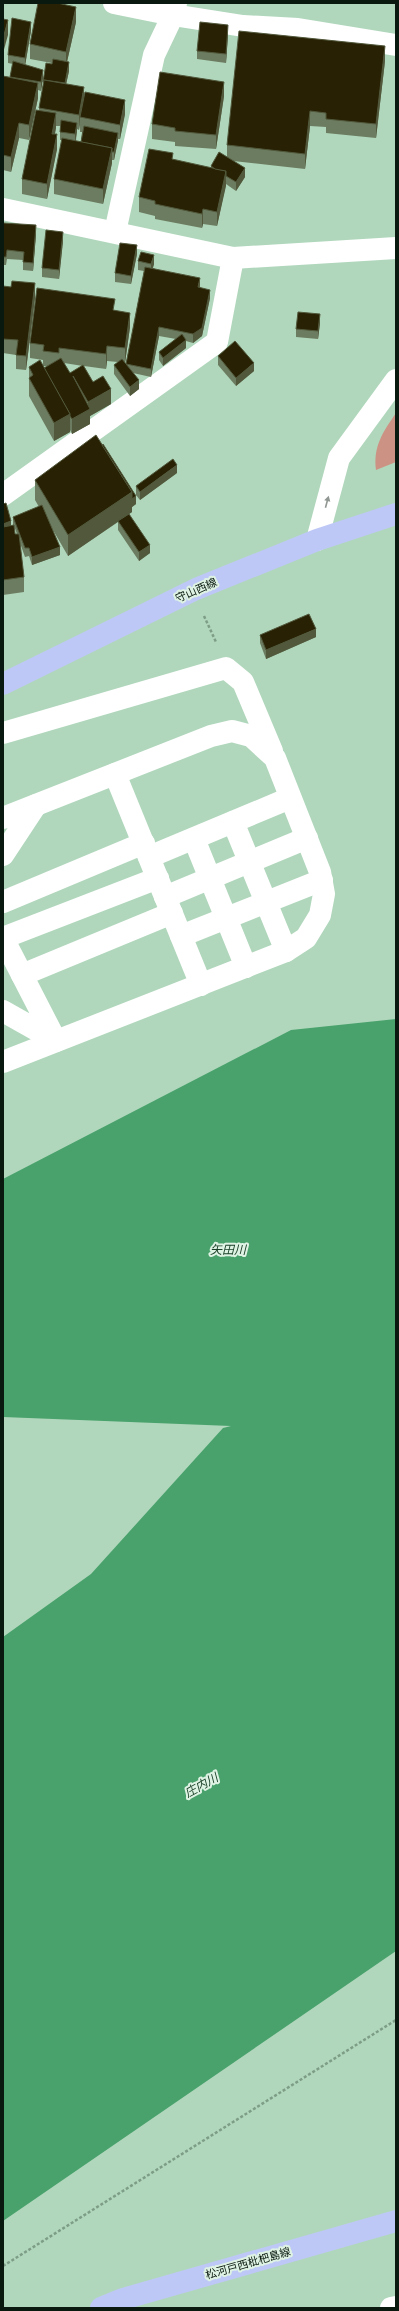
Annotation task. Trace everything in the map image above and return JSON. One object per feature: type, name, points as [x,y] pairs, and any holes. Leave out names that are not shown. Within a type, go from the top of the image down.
[{"type":"main road","name":"守山西線","points":[[3,684],[196,589],[317,540],[396,514]]},
{"type":"main road","name":"松河戸西枇杷島線","points":[[101,2308],[123,2299],[396,2221]]},
{"type":"street","points":[[114,3],[175,9],[243,26],[298,29],[396,45]]},
{"type":"street","points":[[116,232],[154,55],[175,9]]},
{"type":"street","points":[[3,208],[233,258],[396,248]]},
{"type":"street","points":[[3,495],[217,342],[233,258]]},
{"type":"street","points":[[317,540],[338,458],[396,380]]},
{"type":"street","points":[[3,733],[226,668],[243,682],[275,758],[306,838],[322,880],[324,894],[320,915],[306,938],[286,951],[3,1062]]},
{"type":"street","points":[[3,818],[211,736],[232,731],[251,736],[275,758]]},
{"type":"street","points":[[115,774],[201,985]]},
{"type":"street","points":[[3,902],[147,850],[194,839],[290,798]]},
{"type":"street","points":[[3,855],[36,805]]},
{"type":"street","points":[[233,822],[286,951]]},
{"type":"street","points":[[56,1041],[3,938],[165,896],[306,838]]},
{"type":"street","points":[[194,839],[227,917],[246,967]]},
{"type":"street","points":[[181,936],[322,880]]},
{"type":"street","points":[[22,975],[165,896]]},
{"type":"street","points":[[3,1011],[56,1041]]},
{"type":"street","points":[[391,2308],[396,2307]]},
{"type":"path","points":[[200,608],[216,643]]},
{"type":"path","points":[[3,2266],[396,2020]]},
{"type":"shaded area","points":[[396,413],[396,462],[376,470],[375,461],[380,440]]},
{"type":"water","points":[[396,1019],[396,1951],[3,2221],[3,1637],[91,1574],[223,1428],[231,1426],[3,1417],[3,1179],[291,1030]]},
{"type":"building","points":[[38,3],[57,3],[76,7],[66,52],[30,44]]},
{"type":"building","points":[[12,18],[31,22],[25,58],[8,55]]},
{"type":"building","points":[[3,19],[8,20],[3,39]]},
{"type":"building","points":[[200,22],[228,25],[226,54],[197,51]]},
{"type":"building","points":[[239,31],[385,46],[376,124],[326,119],[326,113],[310,111],[305,154],[227,145]]},
{"type":"building","points":[[53,59],[69,62],[65,83],[44,80],[43,82],[46,63],[52,64]]},
{"type":"building","points":[[13,61],[43,70],[41,82],[10,77]]},
{"type":"building","points":[[160,72],[224,82],[216,135],[175,131],[175,128],[152,124]]},
{"type":"building","points":[[3,76],[38,83],[29,125],[19,123],[11,157],[3,155]]},
{"type":"building","points":[[44,80],[84,87],[79,115],[39,108]]},
{"type":"building","points":[[85,92],[125,100],[120,125],[80,117]]},
{"type":"building","points":[[36,110],[56,113],[52,134],[57,134],[47,184],[22,179]]},
{"type":"building","points":[[61,120],[77,123],[75,134],[60,132]]},
{"type":"building","points":[[84,126],[118,133],[114,152],[112,152],[112,148],[81,142]]},
{"type":"building","points":[[62,138],[112,148],[103,189],[54,179]]},
{"type":"building","points":[[149,149],[173,153],[172,159],[226,171],[217,212],[203,209],[202,214],[155,204],[155,201],[139,197]]},
{"type":"building","points":[[219,152],[245,168],[236,182],[226,176],[226,171],[215,169],[211,166]]},
{"type":"building","points":[[3,223],[36,225],[33,263],[23,262],[24,252],[7,250],[6,257],[3,257]]},
{"type":"building","points":[[46,230],[63,232],[59,270],[42,268]]},
{"type":"building","points":[[120,243],[137,245],[131,276],[115,273]]},
{"type":"building","points":[[141,252],[154,255],[151,264],[138,261]]},
{"type":"building","points":[[145,267],[200,278],[198,287],[210,290],[202,328],[193,334],[159,327],[151,369],[126,364]]},
{"type":"building","points":[[12,281],[35,283],[26,356],[16,355],[18,340],[3,339],[3,286],[11,287]]},
{"type":"building","points":[[37,288],[115,299],[113,310],[130,313],[125,348],[107,346],[106,354],[59,348],[59,353],[43,351],[44,345],[30,343]]},
{"type":"building","points":[[298,312],[320,314],[318,331],[296,329]]},
{"type":"building","points":[[182,334],[186,340],[163,358],[159,352]]},
{"type":"building","points":[[235,341],[254,363],[236,378],[218,356]]},
{"type":"building","points":[[61,358],[70,373],[83,365],[93,382],[103,376],[111,389],[88,402],[73,376],[90,409],[72,419],[44,368]]},
{"type":"building","points":[[122,359],[139,380],[130,387],[114,365]]},
{"type":"building","points":[[40,360],[70,414],[54,423],[29,378],[33,375],[29,367]]},
{"type":"building","points":[[96,435],[132,492],[68,535],[35,480]]},
{"type":"building","points":[[103,444],[136,496],[132,499],[132,492],[102,445]]},
{"type":"building","points":[[173,459],[177,465],[140,492],[136,486]]},
{"type":"building","points":[[6,503],[11,521],[3,524],[3,504]]},
{"type":"building","points":[[42,505],[60,547],[32,557],[29,548],[25,548],[13,517]]},
{"type":"building","points":[[129,514],[150,545],[139,552],[118,521]]},
{"type":"building","points":[[14,525],[15,534],[19,534],[24,577],[3,580],[3,527]]},
{"type":"building","points":[[309,614],[316,629],[266,650],[260,635]]},
{"type":"water label","name":"矢田川","points":[[228,1249]]},
{"type":"water label","name":"庄内川","points":[[201,1785]]}]
